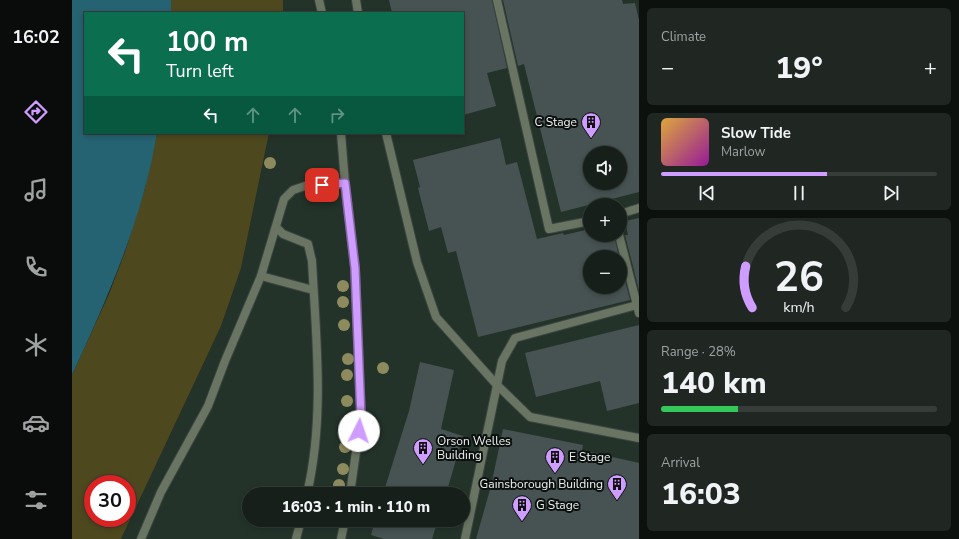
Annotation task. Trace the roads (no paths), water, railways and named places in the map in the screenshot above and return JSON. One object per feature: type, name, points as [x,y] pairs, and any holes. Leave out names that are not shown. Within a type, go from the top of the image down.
[{"type":"street","points":[[319,0],[322,12]]},
{"type":"street","points":[[356,0],[358,12]]},
{"type":"street","points":[[496,0],[549,229],[583,222]]},
{"type":"street","points":[[341,134],[355,268],[361,417],[351,487]]},
{"type":"street","points":[[386,134],[417,262],[436,317],[496,384],[530,417],[639,438]]},
{"type":"street","points":[[141,539],[161,492],[208,406],[225,361],[261,276],[284,199],[292,190],[305,186],[345,183]]},
{"type":"street","points":[[627,212],[639,208]]},
{"type":"street","points":[[276,227],[283,234],[308,244],[312,261],[318,374],[316,438],[308,487]]},
{"type":"street","points":[[465,539],[502,361],[515,338],[638,309],[621,242]]},
{"type":"street","points":[[261,276],[313,290]]},
{"type":"street","points":[[296,539],[299,527]]},
{"type":"street","points":[[341,539],[344,527]]},
{"type":"water","points":[[72,0],[171,0],[171,12],[84,12],[84,134],[157,134],[143,196],[123,257],[72,375]]},
{"type":"place","name":"C Stage","points":[[591,139]]},
{"type":"place","name":"Orson Welles Building","points":[[423,465]]},
{"type":"place","name":"E Stage","points":[[555,474]]},
{"type":"place","name":"Gainsborough Building","points":[[617,501]]},
{"type":"place","name":"G Stage","points":[[522,522]]}]
